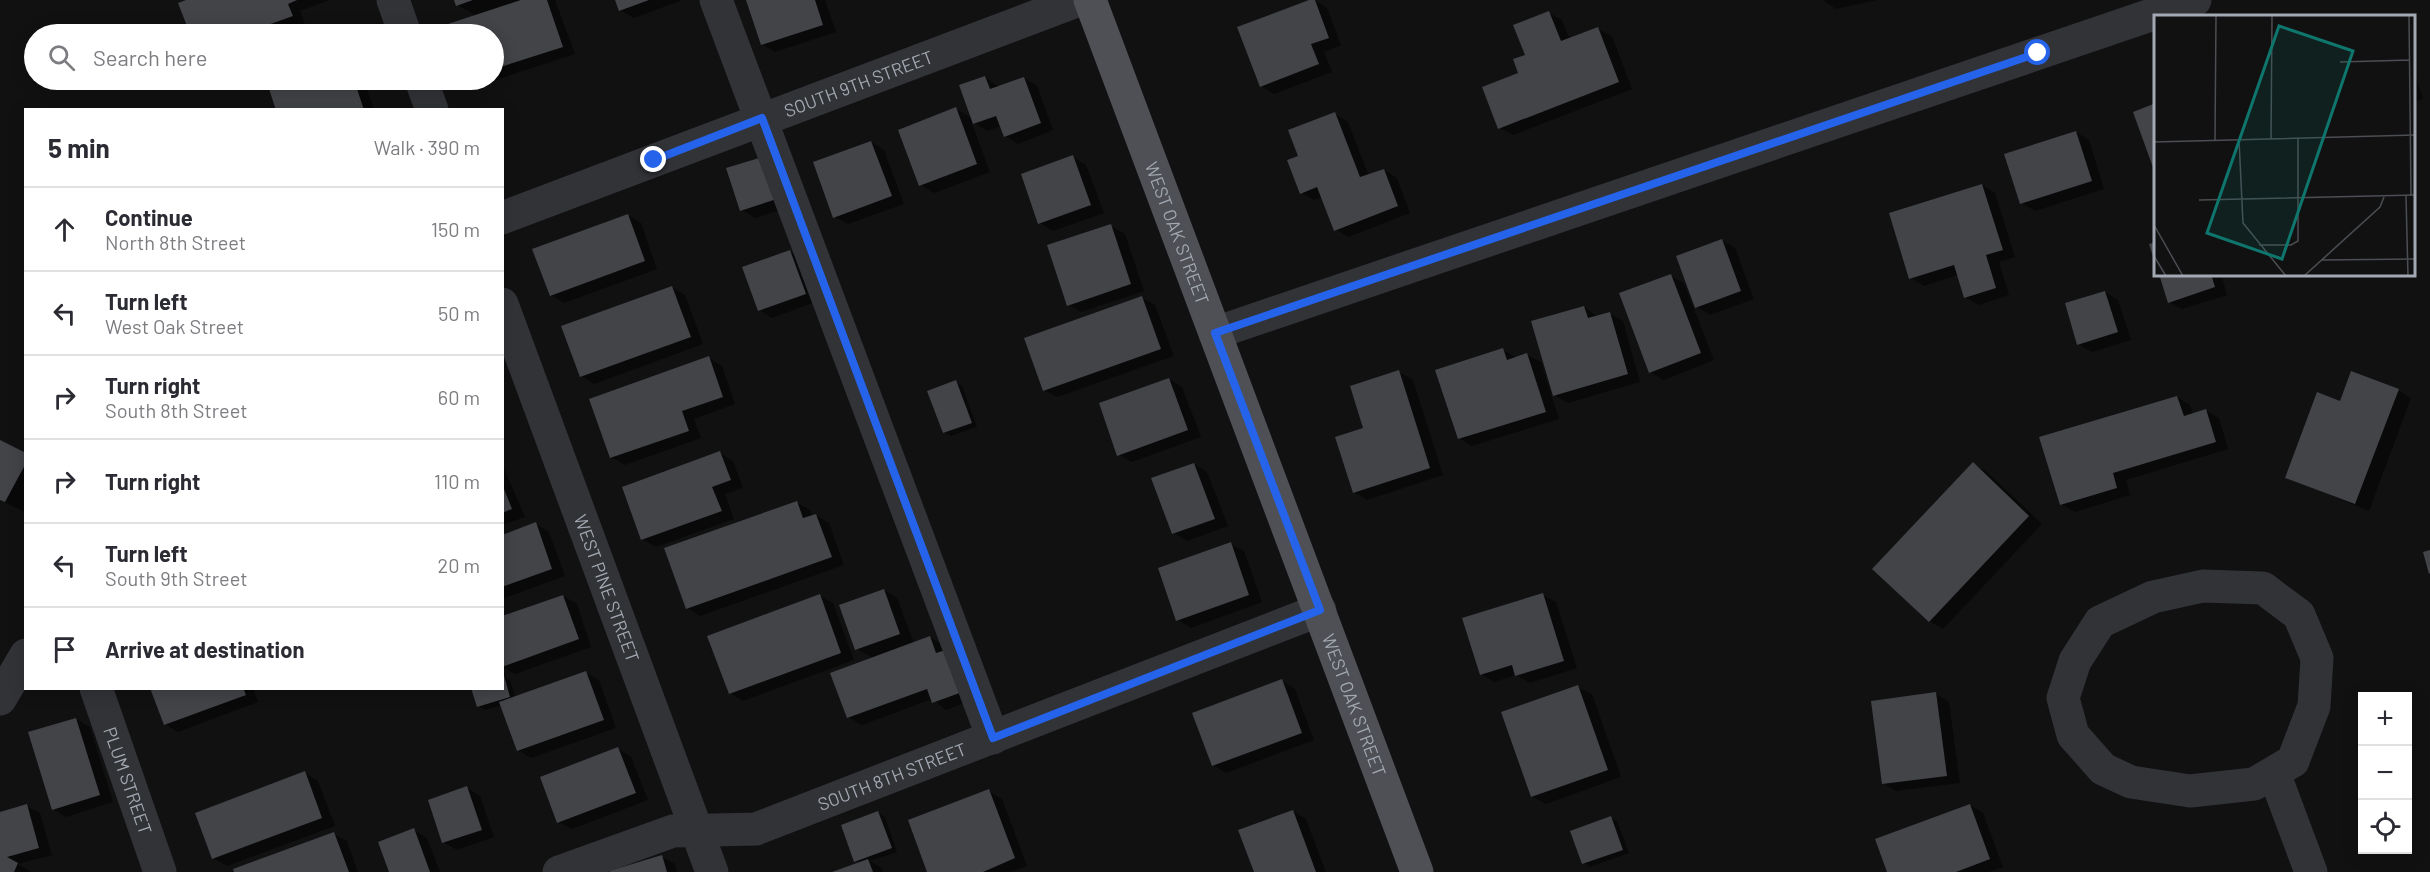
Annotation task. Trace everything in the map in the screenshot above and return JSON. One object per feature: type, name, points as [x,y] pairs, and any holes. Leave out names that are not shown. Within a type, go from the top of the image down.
[{"type":"main road","name":"WEST OAK STREET","points":[[1090,0],[1417,872]]},
{"type":"street","points":[[393,0],[401,24]]},
{"type":"street","points":[[716,0],[993,738]]},
{"type":"street","name":"SOUTH 9TH STREET","points":[[504,217],[1078,0]]},
{"type":"street","points":[[1215,333],[2194,0]]},
{"type":"street","points":[[425,90],[431,108]]},
{"type":"street","name":"WEST PINE STREET","points":[[504,309],[712,872]]},
{"type":"street","points":[[2203,586],[2262,588],[2299,615],[2317,658],[2314,706],[2293,762],[2274,773],[2254,784],[2190,791],[2131,782],[2103,770],[2073,735],[2063,698],[2075,661],[2100,622],[2153,597],[2203,586]]},
{"type":"street","name":"SOUTH 8TH STREET","points":[[559,872],[673,831],[756,829],[1320,610]]},
{"type":"street","points":[[0,699],[24,658]]},
{"type":"street","name":"PLUM STREET","points":[[97,690],[160,872]]},
{"type":"street","points":[[2274,773],[2311,872]]},
{"type":"building","points":[[186,0],[297,0],[288,4],[293,16],[271,24],[186,24],[178,3]]},
{"type":"building","points":[[454,0],[473,0],[456,6]]},
{"type":"building","points":[[521,0],[547,0],[563,47],[504,66],[504,24],[448,24]]},
{"type":"building","points":[[615,0],[649,0],[619,11]]},
{"type":"building","points":[[746,0],[815,0],[823,25],[761,45]]},
{"type":"building","points":[[1309,0],[1315,0],[1329,38],[1311,44],[1319,64],[1260,87],[1237,27]]},
{"type":"building","points":[[1549,11],[1561,41],[1598,27],[1619,82],[1498,129],[1482,87],[1518,73],[1513,59],[1525,55],[1513,25]]},
{"type":"building","points":[[985,76],[990,89],[1024,77],[1041,123],[1004,137],[996,116],[973,124],[959,85]]},
{"type":"building","points":[[269,90],[357,90],[363,108],[275,108]]},
{"type":"building","points":[[2154,104],[2154,170],[2133,112]]},
{"type":"building","points":[[956,107],[977,164],[919,186],[898,130]]},
{"type":"building","points":[[1335,112],[1360,177],[1384,169],[1398,206],[1334,231],[1317,187],[1300,194],[1287,160],[1298,156],[1288,130]]},
{"type":"building","points":[[2076,131],[2092,181],[2020,204],[2004,154]]},
{"type":"building","points":[[871,141],[892,196],[833,218],[813,162]]},
{"type":"building","points":[[769,155],[783,197],[740,211],[726,168]]},
{"type":"building","points":[[1073,155],[1091,205],[1038,224],[1021,174]]},
{"type":"building","points":[[1982,184],[2003,250],[1986,255],[1996,288],[1964,298],[1954,265],[1909,279],[1889,213]]},
{"type":"building","points":[[628,214],[645,261],[550,296],[532,249]]},
{"type":"building","points":[[1111,224],[1131,284],[1067,306],[1047,245]]},
{"type":"building","points":[[1722,239],[1741,291],[1695,308],[1676,256]]},
{"type":"building","points":[[2154,243],[2154,260],[2149,244]]},
{"type":"building","points":[[790,250],[806,294],[758,311],[742,267]]},
{"type":"building","points":[[1671,274],[1701,353],[1649,373],[1619,293]]},
{"type":"building","points":[[2160,276],[2212,276],[2215,287],[2168,303]]},
{"type":"building","points":[[672,286],[691,337],[580,377],[561,326]]},
{"type":"building","points":[[2105,291],[2118,332],[2077,345],[2065,303]]},
{"type":"building","points":[[1142,296],[1161,349],[1043,391],[1024,338]]},
{"type":"building","points":[[1584,306],[1588,318],[1610,312],[1628,374],[1553,396],[1531,321]]},
{"type":"building","points":[[1503,348],[1507,360],[1527,353],[1546,412],[1458,439],[1435,370]]},
{"type":"building","points":[[709,356],[723,397],[682,411],[689,431],[610,458],[589,399]]},
{"type":"building","points":[[1399,370],[1430,468],[1353,493],[1335,437],[1363,428],[1350,386]]},
{"type":"building","points":[[2351,371],[2399,389],[2355,504],[2285,478],[2317,392],[2340,401]]},
{"type":"building","points":[[1169,378],[1188,430],[1117,456],[1099,403]]},
{"type":"building","points":[[956,380],[972,423],[943,433],[927,391]]},
{"type":"building","points":[[2177,396],[2184,416],[2206,409],[2216,442],[2113,473],[2117,488],[2060,505],[2039,437]]},
{"type":"building","points":[[0,440],[24,452],[24,467],[5,502],[0,500]]},
{"type":"building","points":[[720,451],[731,480],[712,487],[722,511],[641,540],[622,487]]},
{"type":"building","points":[[1973,462],[2029,516],[1929,622],[1872,569]]},
{"type":"building","points":[[1194,463],[1215,519],[1172,534],[1151,478]]},
{"type":"building","points":[[504,489],[512,509],[504,512]]},
{"type":"building","points":[[797,501],[803,518],[816,514],[832,557],[686,609],[664,548]]},
{"type":"building","points":[[536,522],[552,569],[504,586],[504,534]]},
{"type":"building","points":[[1231,542],[1249,595],[1176,621],[1158,568]]},
{"type":"building","points":[[2430,550],[2430,573],[2429,574],[2423,552]]},
{"type":"building","points":[[884,589],[900,634],[855,650],[839,605]]},
{"type":"building","points":[[1543,593],[1564,661],[1515,676],[1512,665],[1480,675],[1462,618]]},
{"type":"building","points":[[820,594],[841,653],[729,694],[707,636]]},
{"type":"building","points":[[563,595],[579,639],[504,666],[504,615]]},
{"type":"building","points":[[930,636],[936,653],[949,649],[965,691],[932,703],[927,689],[847,718],[830,673]]},
{"type":"building","points":[[586,671],[604,720],[517,751],[499,702]]},
{"type":"building","points":[[504,676],[510,697],[477,707],[472,690],[504,690]]},
{"type":"building","points":[[1282,679],[1302,733],[1212,766],[1192,713]]},
{"type":"building","points":[[1578,685],[1608,770],[1531,797],[1501,712]]},
{"type":"building","points":[[151,690],[244,690],[246,695],[164,725]]},
{"type":"building","points":[[1936,692],[1947,776],[1882,784],[1871,701]]},
{"type":"building","points":[[76,718],[100,795],[52,810],[28,732]]},
{"type":"building","points":[[618,747],[636,793],[557,823],[540,777]]},
{"type":"building","points":[[305,771],[322,818],[212,859],[195,813]]},
{"type":"building","points":[[467,786],[482,830],[442,843],[428,800]]},
{"type":"building","points":[[989,789],[1015,858],[983,872],[927,872],[908,820]]},
{"type":"building","points":[[27,804],[39,848],[7,857],[18,863],[14,872],[0,872],[0,812]]},
{"type":"building","points":[[1970,804],[1990,859],[1956,872],[1887,872],[1875,839]]},
{"type":"building","points":[[1293,810],[1316,872],[1254,872],[1238,830]]},
{"type":"building","points":[[878,811],[892,848],[854,862],[841,825]]},
{"type":"building","points":[[1611,816],[1623,850],[1582,864],[1570,831]]},
{"type":"building","points":[[414,828],[430,872],[389,872],[378,842]]},
{"type":"building","points":[[334,832],[349,872],[234,872],[233,869]]},
{"type":"building","points":[[662,855],[667,872],[609,871]]},
{"type":"building","points":[[868,859],[873,872],[832,872]]},
{"type":"route","points":[[654,160],[762,118],[993,738],[1320,610],[1215,333],[2038,53]]}]
